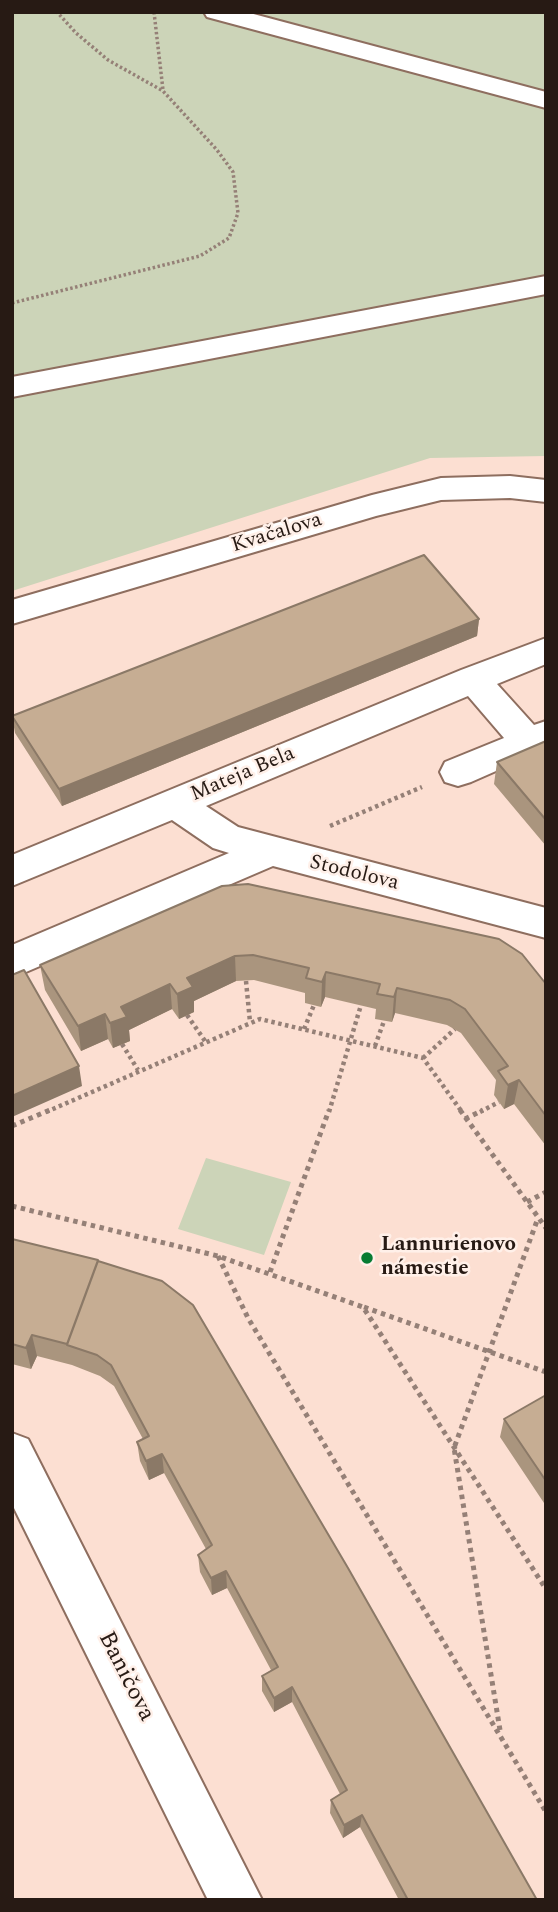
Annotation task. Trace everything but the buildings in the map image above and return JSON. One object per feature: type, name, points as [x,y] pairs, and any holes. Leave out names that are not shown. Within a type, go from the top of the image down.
[{"type":"street","points":[[216,12],[546,100]]},
{"type":"street","points":[[12,387],[546,285]]},
{"type":"street","name":"Kvačalova","points":[[12,612],[372,506],[441,489],[510,487],[546,491]]},
{"type":"street","name":"Mateja Bela","points":[[12,870],[546,650]]},
{"type":"street","points":[[458,772],[537,738],[474,679]]},
{"type":"street","name":"Stodolova","points":[[175,803],[226,838],[269,852],[545,923]]},
{"type":"street","points":[[12,962],[269,852]]},
{"type":"street","name":"Baničova","points":[[12,1455],[236,1900]]},
{"type":"path","points":[[12,303],[200,256],[229,238],[238,213],[233,172],[163,91],[108,60],[76,33],[57,12]]},
{"type":"path","points":[[154,12],[163,91]]},
{"type":"path","points":[[269,852],[458,772]]},
{"type":"path","points":[[246,981],[250,1022]]},
{"type":"path","points":[[304,1029],[314,1005]]},
{"type":"path","points":[[270,1272],[323,1130],[348,1040],[361,1005]]},
{"type":"path","points":[[187,1015],[205,1041]]},
{"type":"path","points":[[12,1126],[260,1019],[423,1058],[546,1228]]},
{"type":"path","points":[[375,1045],[384,1021]]},
{"type":"path","points":[[423,1058],[455,1029]]},
{"type":"path","points":[[122,1044],[138,1070]]},
{"type":"path","points":[[466,1119],[499,1102]]},
{"type":"path","points":[[527,1202],[546,1192]]},
{"type":"path","points":[[12,1206],[218,1256],[270,1272],[546,1372]]},
{"type":"path","points":[[501,1735],[454,1448],[538,1218]]},
{"type":"path","points":[[218,1256],[248,1318],[546,1812]]},
{"type":"path","points":[[363,1307],[546,1589]]},
{"type":"green space","points":[[12,12],[546,12],[546,456],[430,458],[12,591]]},
{"type":"green space","points":[[206,1158],[291,1182],[264,1255],[178,1229]]},
{"type":"place","name":"Lannurienovo námestie","points":[[367,1258]]}]
